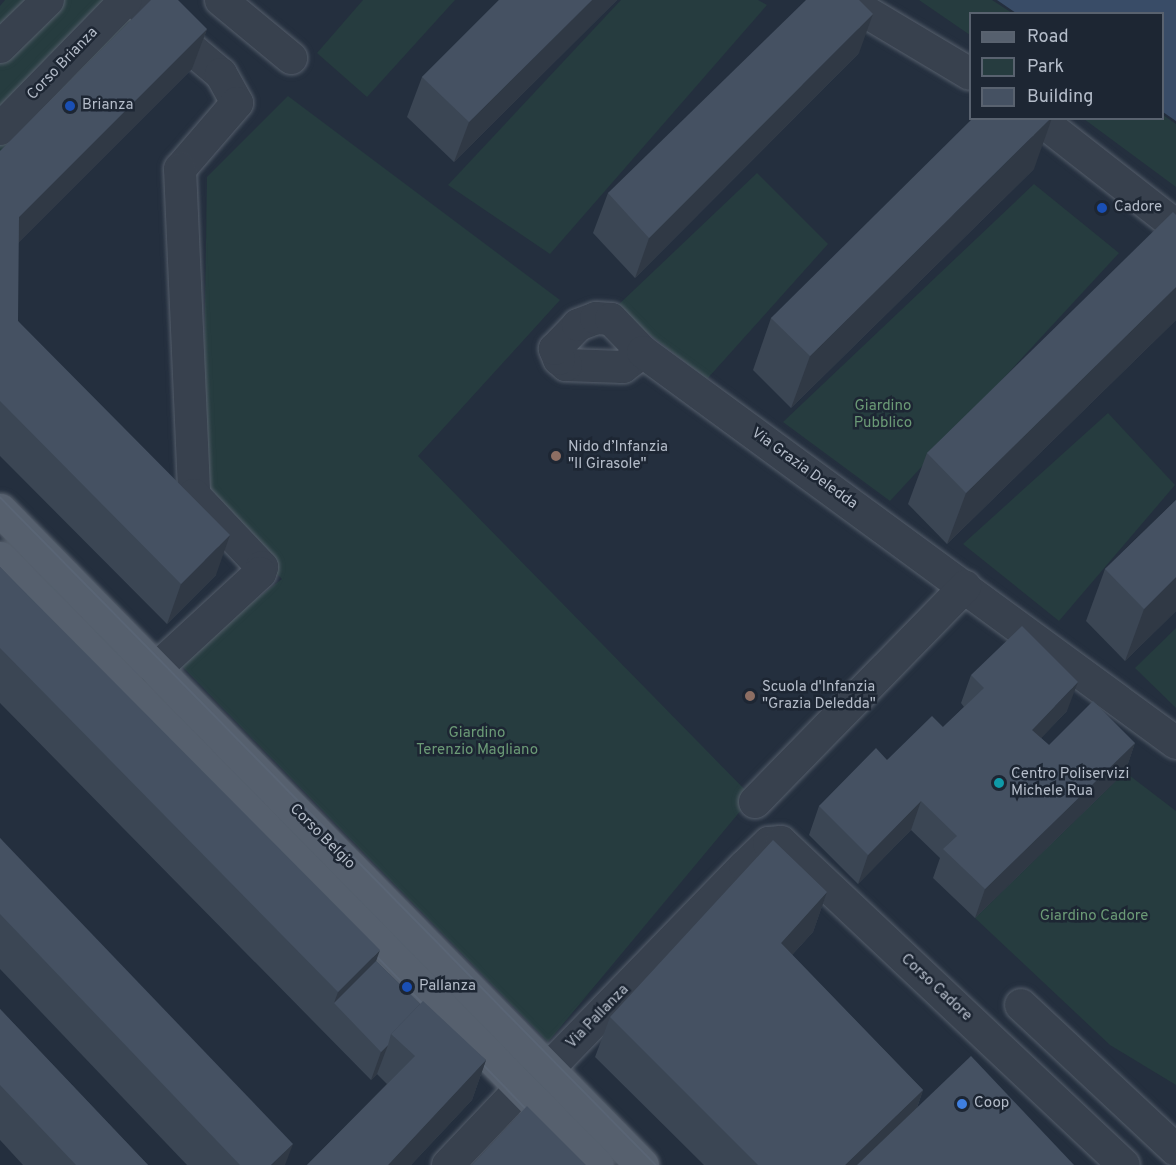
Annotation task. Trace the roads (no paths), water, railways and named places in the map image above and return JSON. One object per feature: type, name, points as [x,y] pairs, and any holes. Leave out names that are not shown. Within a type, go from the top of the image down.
[{"type":"main road","name":"Corso Belgio","points":[[0,510],[642,1165]]},
{"type":"main road","points":[[0,558],[597,1165]]},
{"type":"street","points":[[0,47],[48,0]]},
{"type":"street","name":"Corso Brianza","points":[[0,129],[126,0]]},
{"type":"street","points":[[133,0],[221,74],[237,103],[180,170],[194,495],[262,567],[260,573],[156,669]]},
{"type":"street","points":[[221,0],[291,58]]},
{"type":"street","points":[[846,0],[969,73]]},
{"type":"street","points":[[1041,120],[1176,226]]},
{"type":"street","name":"Via Grazia Deledda","points":[[643,352],[1176,743]]},
{"type":"street","points":[[755,802],[965,587]]},
{"type":"street","name":"Corso Cadore","points":[[745,866],[769,843],[781,842],[1124,1165]]},
{"type":"street","name":"Via Pallanza","points":[[448,1165],[521,1088],[549,1068],[745,866]]},
{"type":"street","points":[[1021,1005],[1176,1149]]},
{"type":"water","points":[[997,0],[1176,0],[1176,121],[1164,113],[1164,12],[1015,12]]},
{"type":"tram line","points":[[0,497],[656,1165]]},
{"type":"tram line","points":[[366,945],[433,1014]]},
{"type":"tram line","points":[[473,1054],[536,1119]]},
{"type":"place","name":"Brianza","points":[[70,106]]},
{"type":"place","name":"Cadore","points":[[1102,208]]},
{"type":"place","name":"Nido d’Infanzia \"Il Girasole\"","points":[[556,456]]},
{"type":"place","name":"Scuola d'Infanzia \"Grazia Deledda\"","points":[[750,696]]},
{"type":"place","name":"Centro Poliservizi Michele Rua","points":[[999,783]]},
{"type":"place","name":"Pallanza","points":[[407,987]]},
{"type":"place","name":"Coop","points":[[962,1104]]},
{"type":"park label","name":"Giardino Pubblico","points":[[883,414]]},
{"type":"park label","name":"Giardino Terenzio Magliano","points":[[477,742]]},
{"type":"park label","name":"Giardino Cadore","points":[[1094,917]]}]
